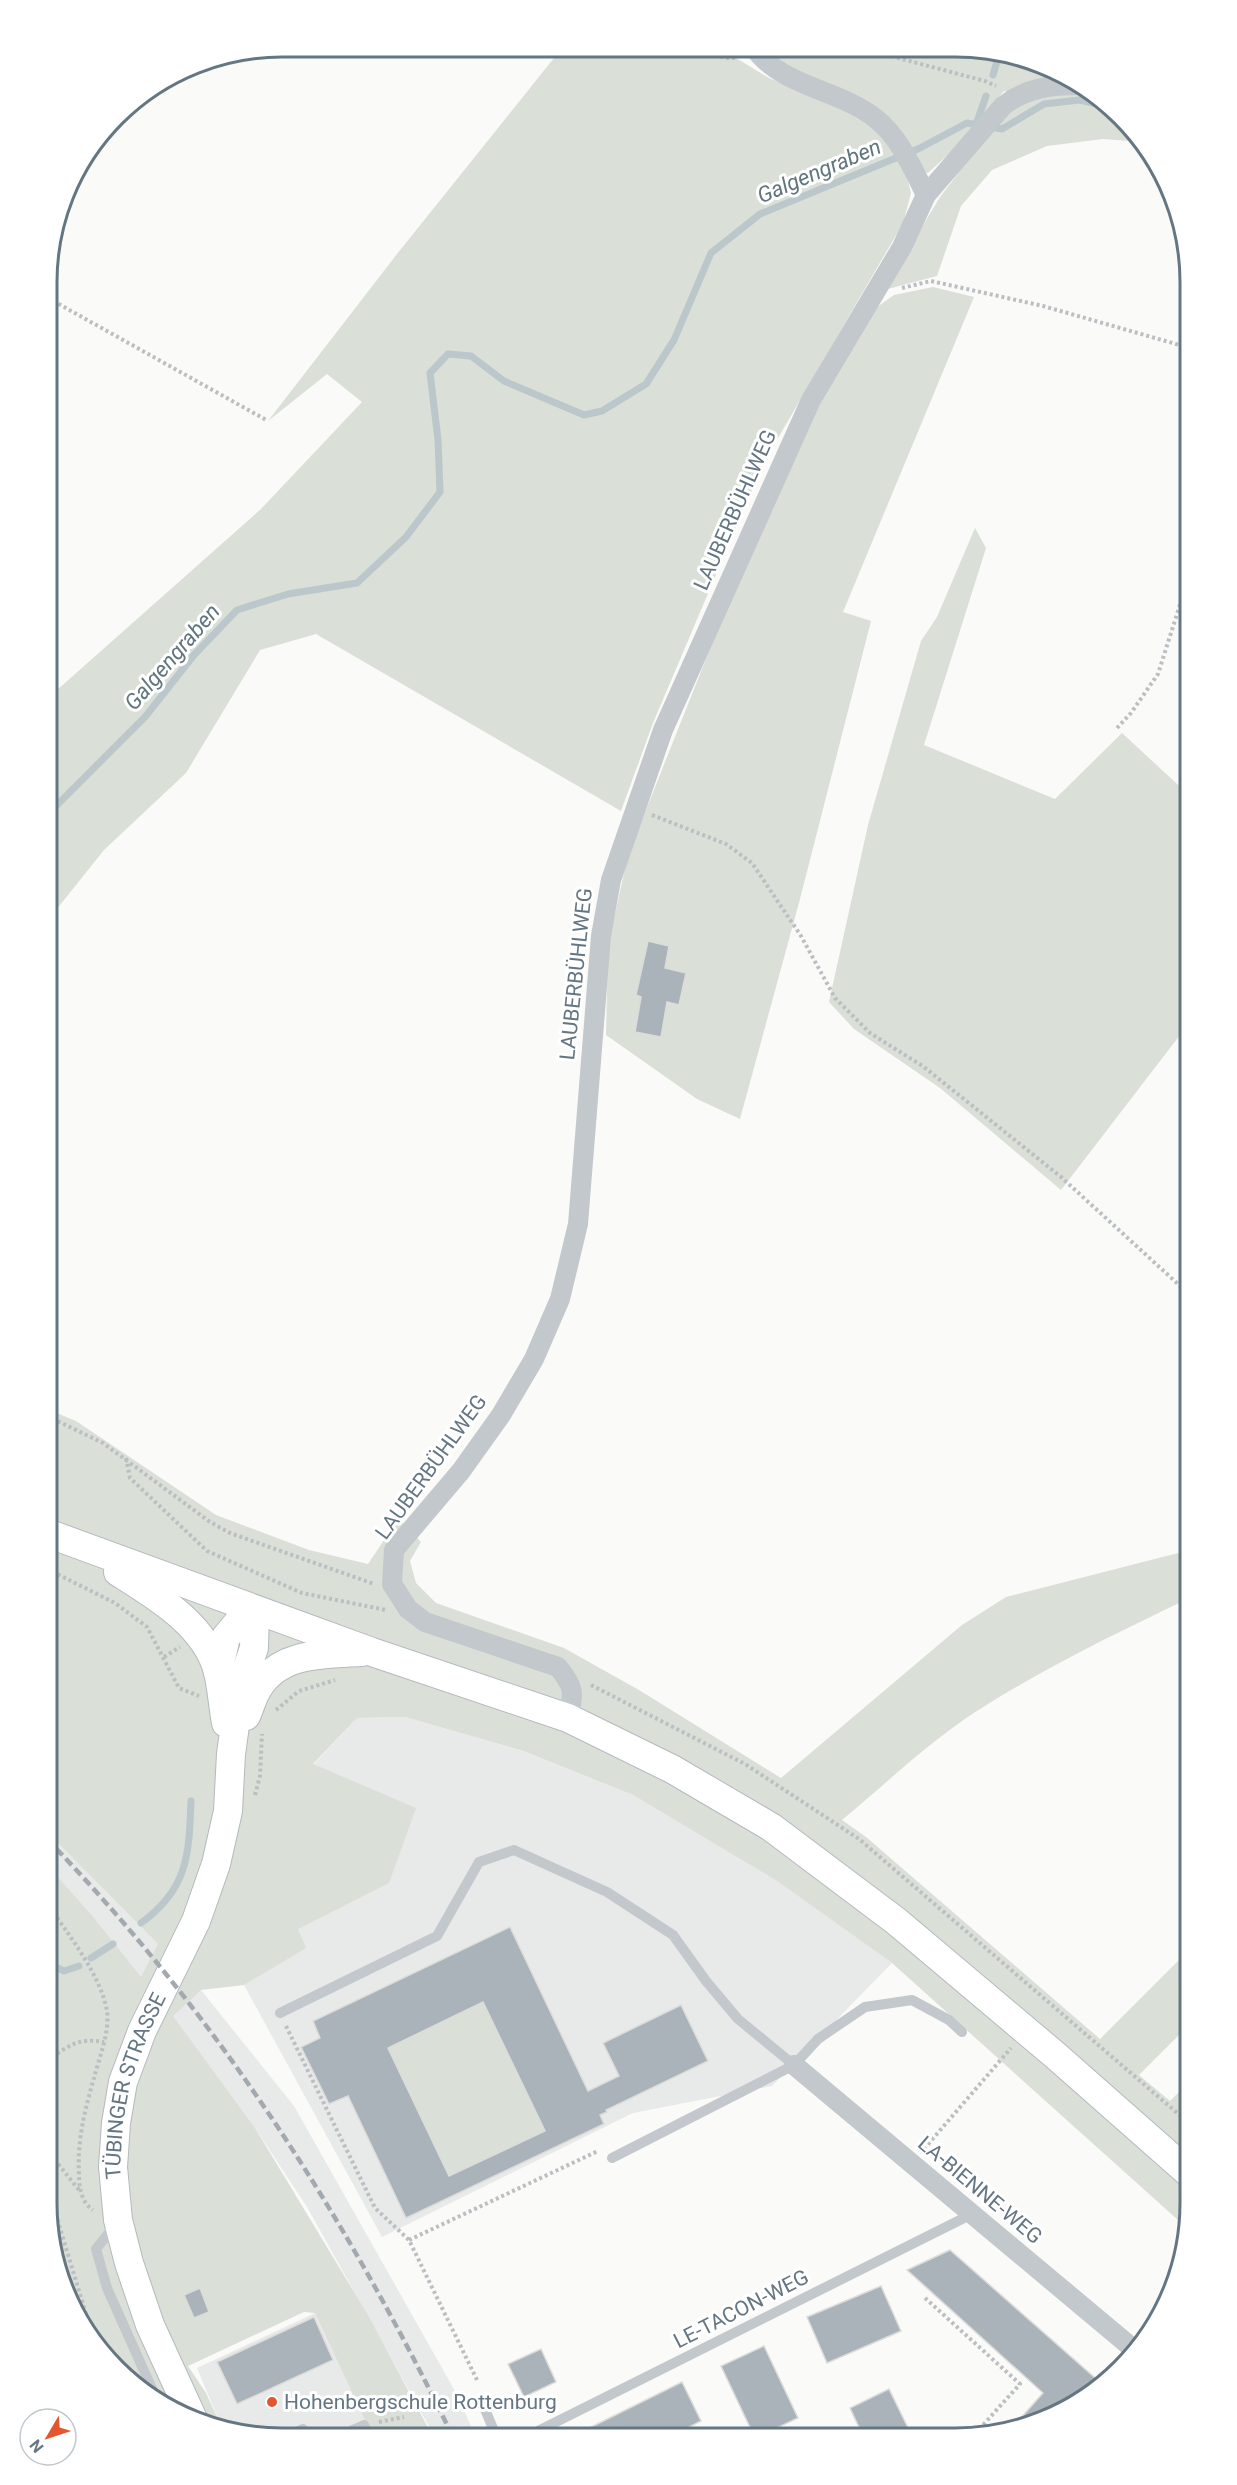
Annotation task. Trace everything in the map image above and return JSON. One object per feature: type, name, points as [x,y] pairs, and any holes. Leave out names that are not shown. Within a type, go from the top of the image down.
[{"type":"main road","points":[[59,1538],[372,1652],[568,1718],[672,1769],[771,1827],[896,1922],[1055,2055],[1180,2165]]},
{"type":"main road","name":"TÜBINGER STRASSE","points":[[59,1538],[133,1581],[183,1617],[211,1653],[218,1672],[231,1754]]},
{"type":"main road","name":"TÜBINGER STRASSE","points":[[218,1672],[226,1637],[253,1609]]},
{"type":"main road","name":"TÜBINGER STRASSE","points":[[188,2408],[139,2295],[118,2220],[113,2167],[116,2123],[123,2082],[142,2031],[196,1920],[216,1864],[228,1811],[231,1754],[240,1689],[254,1648],[253,1609]]},
{"type":"main road","points":[[231,1754],[257,1688],[279,1666],[308,1655],[372,1652]]},
{"type":"street","points":[[763,57],[779,71],[838,97],[875,117],[891,133],[926,195]]},
{"type":"street","points":[[1009,101],[1035,88],[1066,86]]},
{"type":"street","name":"LAUBERBÜHLWEG","points":[[392,1584],[394,1550],[461,1471],[501,1415],[534,1359],[560,1299],[578,1224],[601,936],[611,880],[663,730],[811,400],[902,247],[926,195],[1009,101]]},
{"type":"street","points":[[392,1584],[408,1609],[425,1622],[558,1667],[569,1681],[573,1694],[568,1718]]},
{"type":"street","name":"LA-BIENNE-WEG","points":[[794,2065],[1129,2345]]},
{"type":"lane","points":[[279,2013],[437,1936],[479,1862],[514,1850],[607,1892],[673,1935],[706,1981],[738,2019],[794,2065]]},
{"type":"lane","points":[[612,2158],[794,2065],[818,2039],[865,2007],[912,2000],[949,2020],[962,2032]]},
{"type":"lane","name":"LE-TACON-WEG","points":[[544,2428],[972,2214]]},
{"type":"lane","points":[[118,2220],[96,2249],[107,2288],[151,2386]]},
{"type":"lane","points":[[482,2402],[493,2428]]},
{"type":"lane","points":[[357,2428],[364,2425],[365,2428]]},
{"type":"path","points":[[895,57],[986,81],[1009,101]]},
{"type":"path","points":[[864,312],[892,291],[931,281],[1043,306],[1180,345]]},
{"type":"path","points":[[57,303],[268,421]]},
{"type":"path","points":[[1117,728],[1158,674],[1180,605]]},
{"type":"path","points":[[634,809],[726,844],[752,863],[801,936],[835,998],[870,1033],[924,1067],[1061,1177],[1180,1286]]},
{"type":"path","points":[[57,1421],[103,1443],[210,1522],[230,1533],[370,1584],[392,1584]]},
{"type":"path","points":[[126,1458],[130,1478],[207,1551],[302,1593],[384,1611],[408,1609]]},
{"type":"path","points":[[57,1574],[115,1603],[147,1627],[179,1688],[222,1701]]},
{"type":"path","points":[[275,1710],[299,1691],[344,1678]]},
{"type":"path","points":[[569,1681],[592,1686],[745,1764],[859,1839],[1180,2115]]},
{"type":"path","points":[[255,1797],[260,1776],[260,1746],[263,1730]]},
{"type":"path","points":[[57,1919],[103,1994],[107,2014],[104,2042],[81,2133],[78,2164],[80,2191]]},
{"type":"path","points":[[279,2013],[375,2208],[408,2240],[477,2380]]},
{"type":"path","points":[[57,2054],[87,2039],[104,2042]]},
{"type":"path","points":[[911,2164],[1009,2053],[1011,2044]]},
{"type":"path","points":[[408,2240],[607,2147],[612,2158]]},
{"type":"path","points":[[57,2163],[80,2191],[89,2208],[103,2217],[118,2220]]},
{"type":"path","points":[[58,2223],[86,2313]]},
{"type":"path","points":[[925,2298],[1020,2384],[983,2426]]},
{"type":"path","points":[[364,2425],[404,2417]]},
{"type":"shaded area","points":[[555,57],[736,57],[769,78],[837,106],[872,124],[905,169],[911,193],[903,223],[763,464],[653,723],[621,811],[316,634],[260,650],[186,773],[104,850],[57,909],[57,690],[261,509],[362,402],[327,374],[268,421],[397,254]]},
{"type":"shaded area","points":[[772,57],[970,57],[999,61],[1028,69],[1068,87],[1092,103],[1130,141],[1103,139],[1047,146],[992,170],[961,206],[937,276],[884,290],[940,197],[995,125],[1028,98],[1004,91],[952,151],[928,173],[922,172],[903,139],[778,63]]},
{"type":"shaded area","points":[[933,287],[974,297],[843,612],[871,621],[800,899],[740,1119],[697,1099],[606,1035],[608,946],[628,855],[737,581],[815,403],[867,314],[894,295]]},
{"type":"shaded area","points":[[975,528],[986,548],[924,745],[1055,799],[1122,733],[1180,787],[1180,1035],[1061,1190],[940,1088],[854,1029],[829,1002],[868,825],[921,641],[937,617]]},
{"type":"shaded area","points":[[57,1413],[76,1421],[216,1515],[309,1550],[368,1564],[399,1518],[421,1542],[410,1561],[416,1583],[436,1603],[564,1648],[639,1690],[781,1778],[962,1625],[1006,1597],[1180,1553],[1180,1603],[1088,1648],[988,1704],[931,1744],[842,1820],[866,1837],[1100,2039],[1180,1959],[1180,2034],[1139,2075],[1170,2101],[1180,2091],[1180,2221],[892,1963],[777,1881],[633,1795],[523,1751],[405,1717],[357,1718],[313,1764],[416,1808],[389,1883],[298,1929],[306,1948],[244,1985],[201,1990],[173,2016],[255,2128],[368,2315],[428,2428],[369,2428],[315,2313],[304,2312],[188,2366],[206,2393],[218,2418],[182,2405],[145,2382],[103,2340],[80,2303],[69,2276],[61,2247],[57,2218],[57,1876],[91,1914],[141,1977],[158,1944],[57,1842]]},
{"type":"shaded area","points":[[405,1717],[522,1751],[633,1795],[777,1881],[892,1963],[772,2086],[633,2113],[382,2237],[244,1985],[244,1935],[313,1765],[357,1718]]},
{"type":"shaded area","points":[[57,1842],[158,1944],[194,1996],[201,1990],[294,2106],[455,2391],[472,2428],[430,2428],[307,2207],[255,2128],[172,2016],[178,2011],[141,1978],[91,1914],[57,1876]]},
{"type":"shaded area","points":[[483,2002],[545,2131],[449,2176],[388,2048]]},
{"type":"shaded area","points":[[315,2313],[388,2428],[267,2428],[218,2419],[197,2368]]},
{"type":"building","points":[[648,941],[669,946],[665,968],[686,973],[679,1005],[667,1002],[661,1037],[635,1032],[641,997],[636,995]]},
{"type":"building","points":[[510,1927],[588,2091],[619,2076],[603,2043],[681,2005],[708,2061],[606,2110],[607,2112],[600,2115],[604,2124],[406,2218],[348,2096],[329,2104],[301,2047],[320,2038],[313,2021]],"holes":[[[483,2002],[545,2131],[449,2176],[388,2048]]]},
{"type":"building","points":[[950,2250],[1096,2379],[1055,2405],[1021,2418],[1043,2393],[907,2270]]},
{"type":"building","points":[[881,2286],[901,2331],[827,2363],[807,2317]]},
{"type":"building","points":[[200,2288],[209,2312],[194,2318],[184,2295]]},
{"type":"building","points":[[314,2317],[333,2360],[237,2404],[217,2362]]},
{"type":"building","points":[[764,2346],[798,2418],[776,2428],[750,2428],[721,2366]]},
{"type":"building","points":[[541,2349],[556,2382],[524,2397],[508,2364]]},
{"type":"building","points":[[682,2382],[701,2421],[687,2428],[589,2428]]},
{"type":"building","points":[[889,2389],[908,2428],[859,2428],[850,2408]]},
{"type":"waterway","points":[[993,75],[997,61]]},
{"type":"waterway","points":[[976,125],[986,96]]},
{"type":"waterway","name":"Galgengraben","points":[[57,805],[145,717],[194,655],[237,610],[288,594],[357,583],[406,537],[440,492],[438,440],[430,373],[448,354],[471,356],[504,381],[584,415],[602,411],[646,384],[674,340],[711,253],[760,214],[920,148],[967,123],[1002,129],[1044,104],[1079,100],[1091,103]]},
{"type":"waterway","points":[[141,1923],[168,1897],[183,1870],[189,1838],[191,1801]]},
{"type":"waterway","points":[[91,1958],[113,1944]]},
{"type":"waterway","points":[[57,1968],[64,1971],[79,1966]]},
{"type":"railway","points":[[57,1850],[168,1976],[223,2048],[274,2122],[368,2275],[448,2428]]},
{"type":"place","name":"Hohenbergschule Rottenburg","points":[[272,2402]]}]
